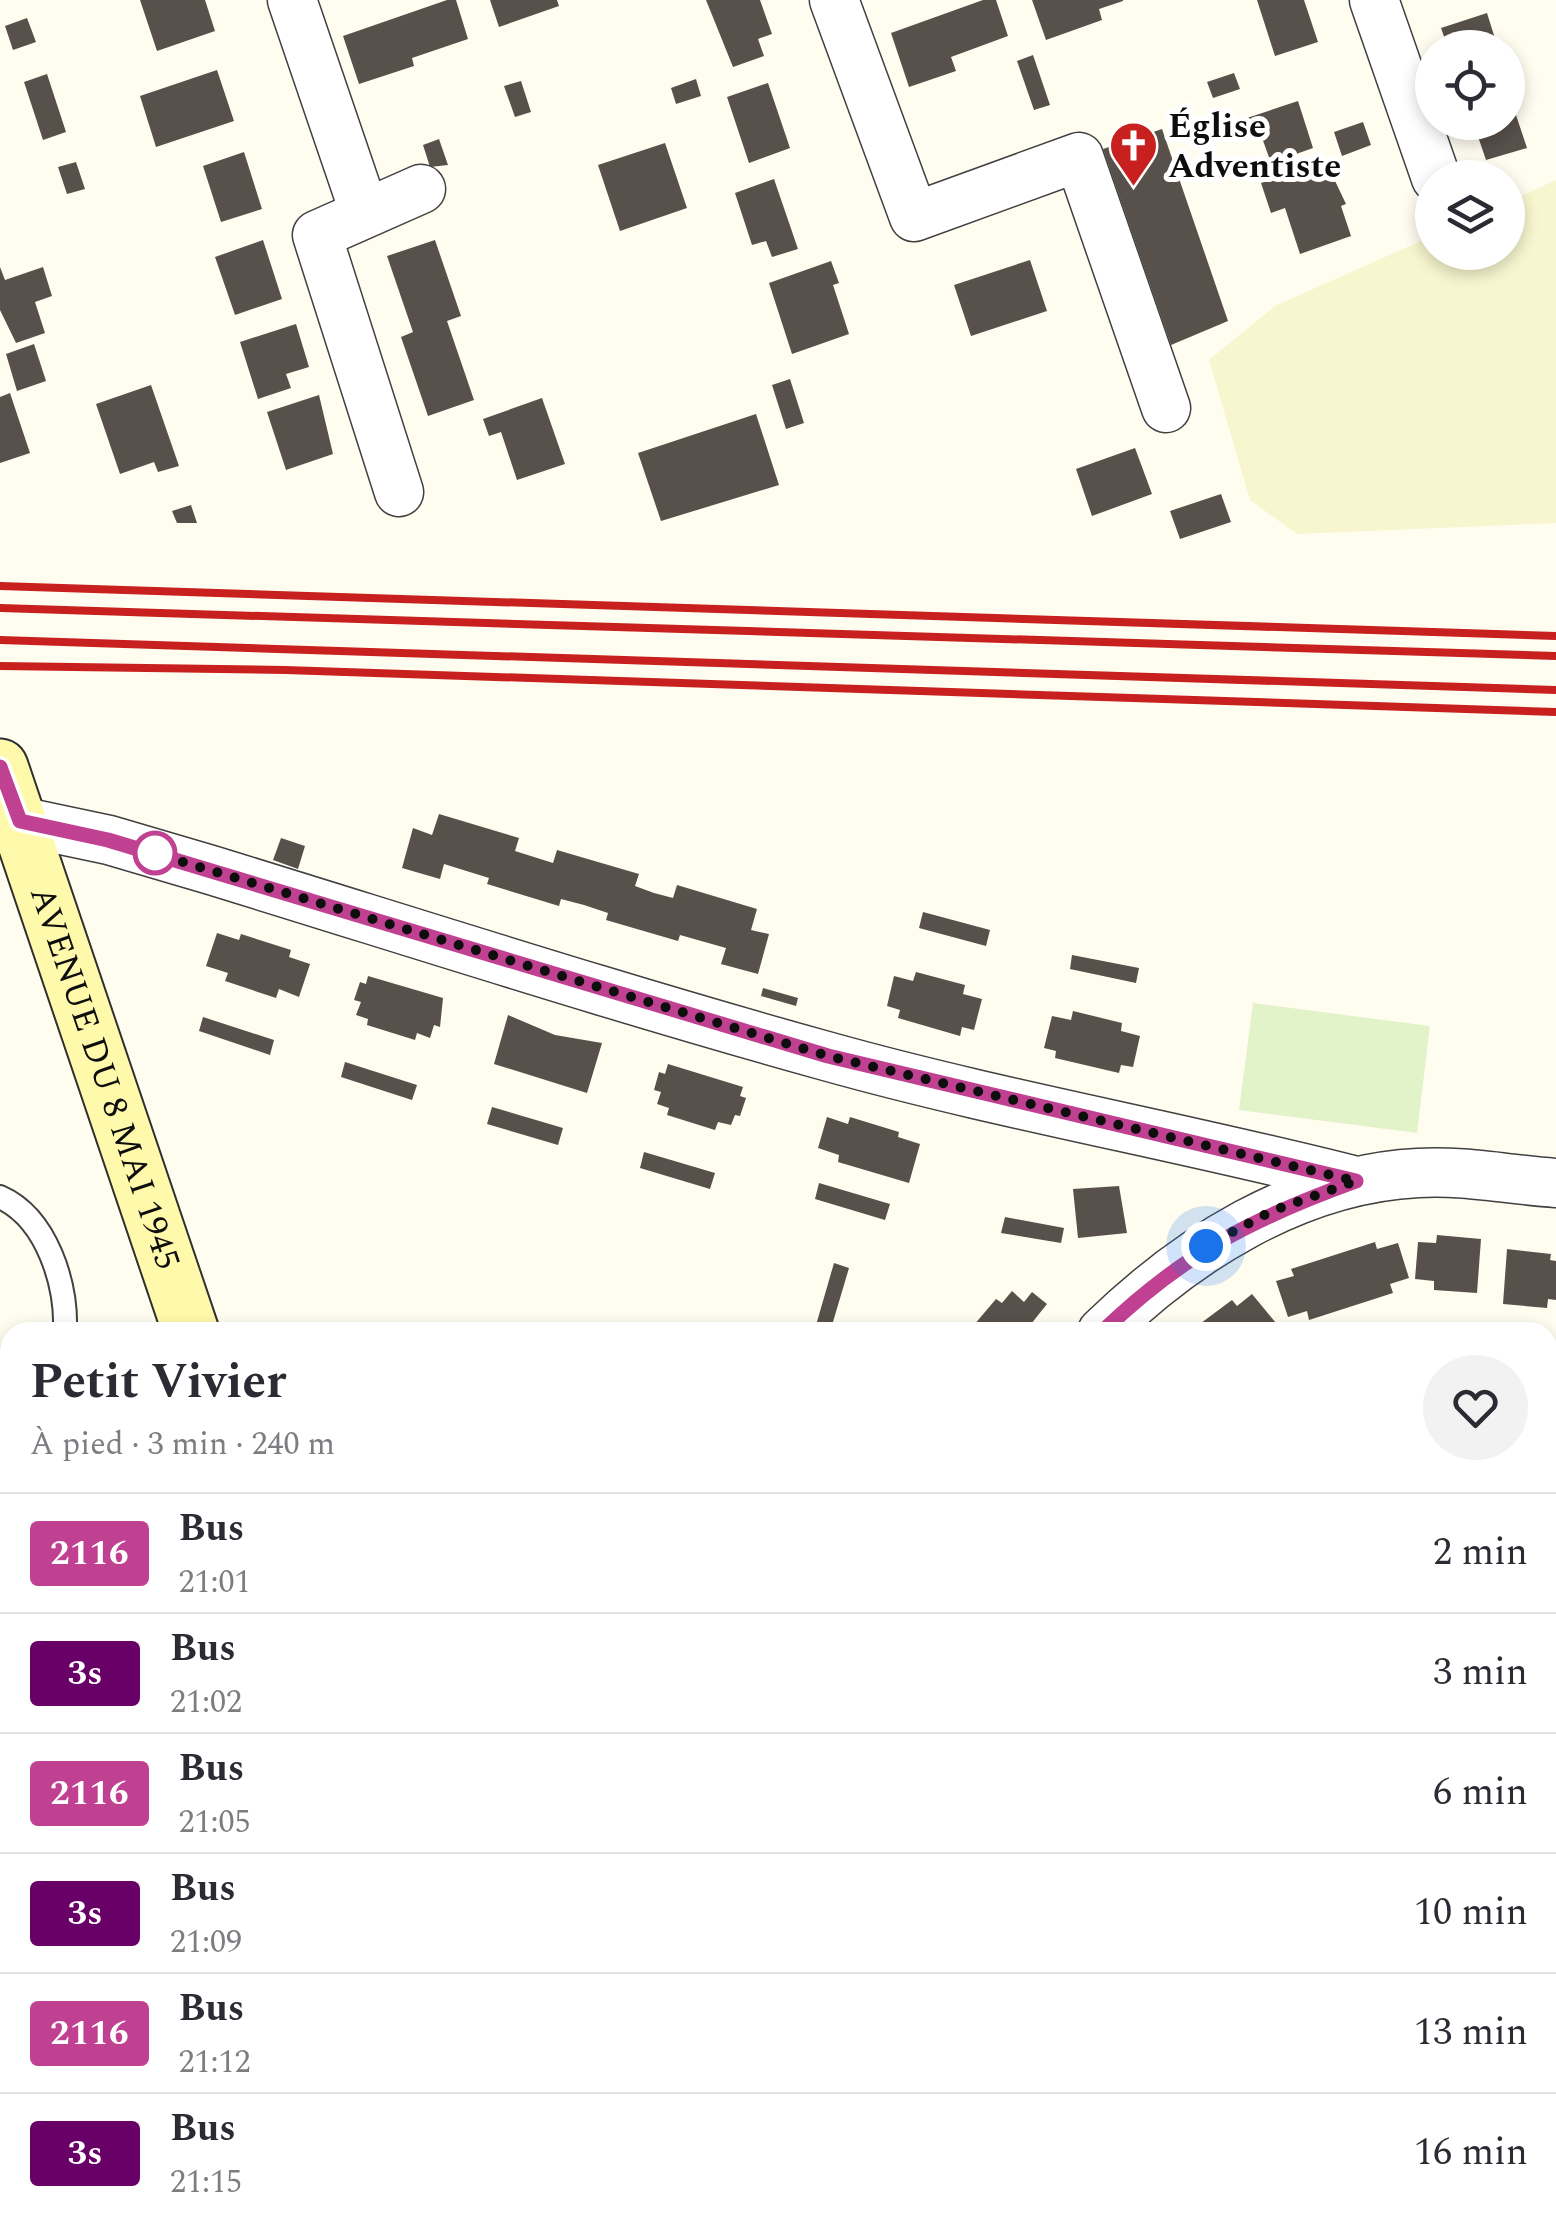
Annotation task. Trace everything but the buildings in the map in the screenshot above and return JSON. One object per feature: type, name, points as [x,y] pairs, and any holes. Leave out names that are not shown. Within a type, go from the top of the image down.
[{"type":"main road","name":"AVENUE DU 8 MAI 1945","points":[[0,767],[188,1322]]},
{"type":"street","points":[[292,0],[364,211]]},
{"type":"street","points":[[834,0],[914,217],[1079,158],[1166,408]]},
{"type":"street","points":[[1374,0],[1430,160]]},
{"type":"street","points":[[399,492],[317,235],[421,189]]},
{"type":"street","points":[[20,821],[108,840],[828,1056],[1356,1181]]},
{"type":"street","points":[[1113,1322],[1142,1294],[1206,1246],[1272,1211],[1356,1181],[1420,1172],[1556,1183]]},
{"type":"lane","points":[[0,1197],[14,1204],[48,1241],[63,1322]]},
{"type":"green space","points":[[1556,180],[1556,523],[1297,534],[1250,500],[1209,360],[1275,306],[1415,244],[1415,270],[1525,270],[1525,194]]},
{"type":"green space","points":[[1253,1003],[1430,1026],[1417,1133],[1239,1110]]},
{"type":"railway","points":[[0,586],[1556,636]]},
{"type":"railway","points":[[0,608],[1556,656]]},
{"type":"railway","points":[[0,640],[1556,690]]},
{"type":"railway","points":[[0,666],[285,670],[1556,712]]},
{"type":"bus line","name":"2116","points":[[0,767],[20,821],[108,840],[828,1056],[982,1096],[1202,1141],[1356,1181],[1272,1211],[1206,1246],[1142,1294],[1113,1322]]},
{"type":"place","name":"Église Adventiste","points":[[1133,188]]},
{"type":"route","points":[[155,853],[143,850],[828,1056],[982,1096],[1202,1141],[1356,1181],[1272,1211],[1206,1246]]}]
